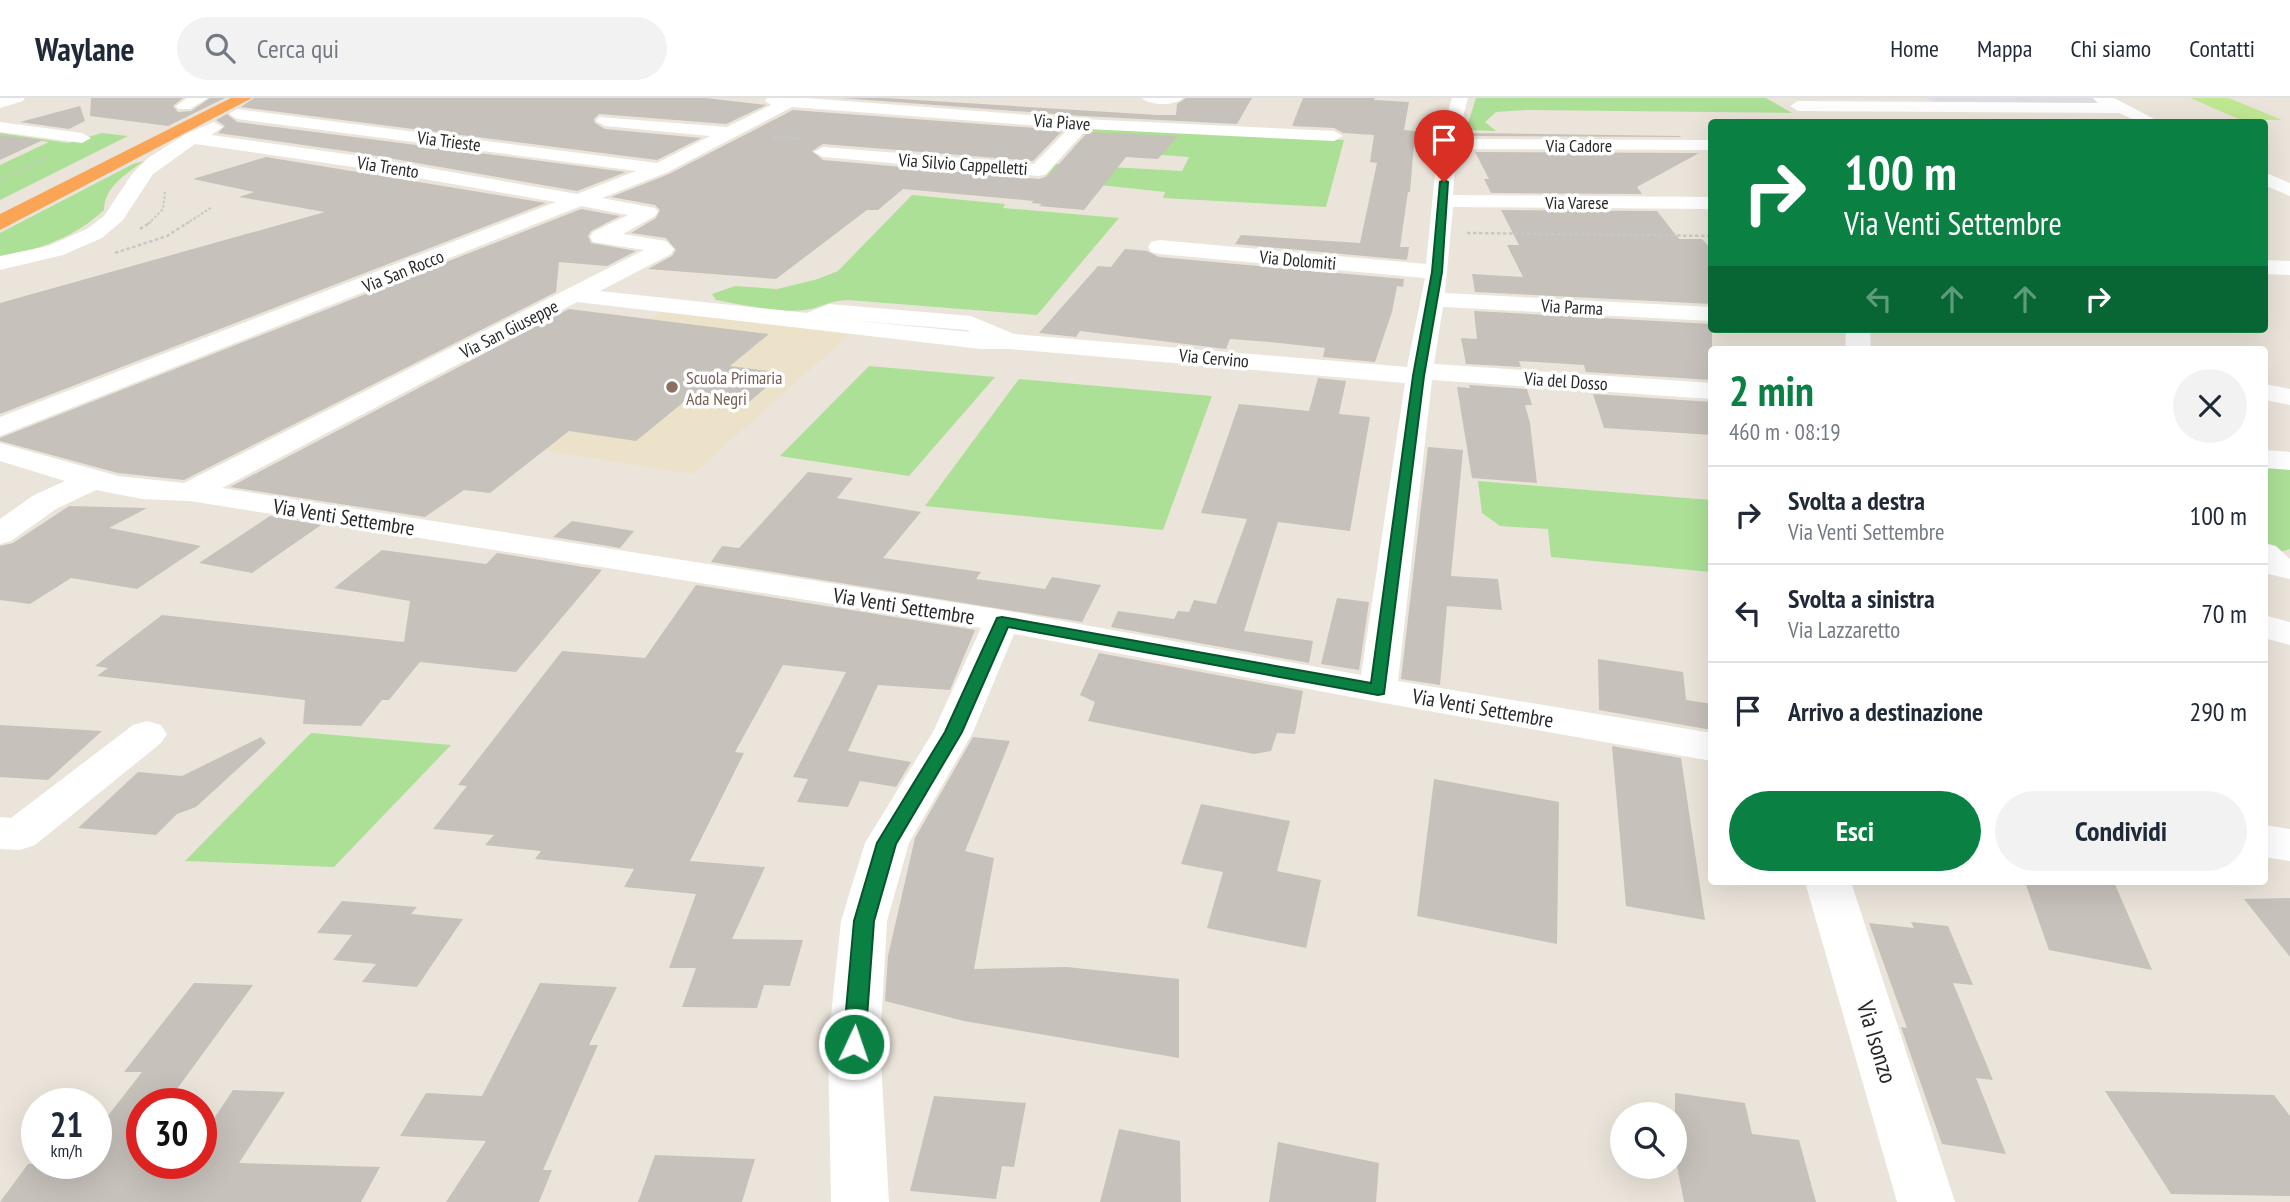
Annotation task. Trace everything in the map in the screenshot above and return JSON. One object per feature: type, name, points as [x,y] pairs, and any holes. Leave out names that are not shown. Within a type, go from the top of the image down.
[{"type":"highway","points":[[0,210],[224,98]]},
{"type":"highway","points":[[0,223],[240,106]]},
{"type":"street","points":[[0,103],[16,98]]},
{"type":"street","points":[[184,106],[200,98]]},
{"type":"street","points":[[0,263],[60,248],[100,230],[125,205],[141,176],[156,162],[240,106],[267,98]]},
{"type":"street","points":[[1150,98],[1175,98]]},
{"type":"street","points":[[1378,690],[1419,373],[1437,272],[1447,144],[1460,98]]},
{"type":"street","points":[[2101,98],[2144,119]]},
{"type":"street","name":"Via Piave","points":[[762,100],[794,100],[1083,124],[1334,136]]},
{"type":"street","name":"Via San Rocco","points":[[0,427],[583,200],[660,168],[794,100]]},
{"type":"street","name":"Via Trieste","points":[[240,106],[660,168]]},
{"type":"street","points":[[1815,119],[1798,109],[1798,106],[2120,108]]},
{"type":"street","points":[[604,121],[731,133]]},
{"type":"street","name":"Via Silvio Cappelletti","points":[[824,152],[1039,170],[1083,124]]},
{"type":"street","points":[[0,127],[82,138]]},
{"type":"street","name":"Via Trento","points":[[192,138],[360,162],[583,200]]},
{"type":"street","name":"Via Cadore","points":[[1447,144],[1708,145]]},
{"type":"street","points":[[2268,180],[2290,190]]},
{"type":"street","name":"Via San Giuseppe","points":[[190,492],[663,249],[601,237],[600,234],[648,212],[583,200]]},
{"type":"street","name":"Via Varese","points":[[1443,201],[1708,203]]},
{"type":"street","name":"Via Dolomiti","points":[[1159,247],[1437,272]]},
{"type":"street","points":[[2268,267],[2290,268]]},
{"type":"street","name":"Via Cervino","points":[[576,295],[817,321],[817,315],[829,311],[971,323],[1009,341],[1419,373]]},
{"type":"street","name":"Via Parma","points":[[1432,299],[1708,314]]},
{"type":"street","name":"Via del Dosso","points":[[1419,373],[1708,391]]},
{"type":"street","points":[[2268,393],[2290,397]]},
{"type":"street","name":"Via Venti Settembre","points":[[0,452],[94,479],[165,494],[190,492],[1002,621],[1378,690],[1708,746]]},
{"type":"street","points":[[2268,459],[2290,461]]},
{"type":"street","points":[[0,534],[45,502],[94,479]]},
{"type":"street","points":[[2268,557],[2279,568],[2290,569]]},
{"type":"street","points":[[860,1202],[854,1044],[864,921],[887,843],[953,732],[1002,621]]},
{"type":"street","points":[[2268,627],[2290,634]]},
{"type":"street","points":[[0,832],[20,834],[147,734]]},
{"type":"street","points":[[2268,842],[2290,845]]},
{"type":"street","name":"Via Isonzo","points":[[1829,885],[1926,1202]]},
{"type":"path","points":[[1438,233],[1708,236]]},
{"type":"shaded area","points":[[1927,98],[2091,98],[2103,104],[1935,103]]},
{"type":"shaded area","name":"Scuola Primaria Ada Negri","points":[[663,310],[850,334],[693,474],[476,440]]},
{"type":"green space","points":[[1476,98],[1766,98],[1792,113],[1527,110],[1496,112],[1485,122],[1496,131],[1466,130]]},
{"type":"green space","points":[[2190,98],[2229,98],[2282,120],[2239,119]]},
{"type":"green space","points":[[1093,127],[1344,140],[1326,207],[1163,198],[1165,192],[1044,179],[1056,164],[1182,171],[1189,157],[1073,148]]},
{"type":"green space","points":[[0,133],[68,143],[102,133],[128,136],[0,200],[0,165],[49,142]]},
{"type":"green space","points":[[144,161],[118,181],[108,194],[104,210],[93,220],[42,246],[0,258],[0,233],[133,164]]},
{"type":"green space","points":[[912,195],[1005,204],[1003,208],[1119,218],[1037,315],[848,300],[805,310],[783,310],[716,300],[712,294],[735,286],[777,289],[838,271]]},
{"type":"green space","points":[[869,366],[995,377],[909,476],[780,456]]},
{"type":"green space","points":[[1019,379],[1212,396],[1163,530],[925,506]]},
{"type":"green space","points":[[2268,462],[2290,464],[2290,549],[2280,552],[2268,546]]},
{"type":"green space","points":[[1478,481],[1708,500],[1708,572],[1551,557],[1548,529],[1500,526],[1482,513]]},
{"type":"green space","points":[[311,733],[451,745],[334,867],[185,861]]},
{"type":"building","points":[[91,98],[183,98],[173,106],[178,112],[191,111],[210,98],[225,98],[168,126],[90,116]]},
{"type":"building","points":[[254,98],[705,98],[766,105],[726,124],[599,114],[594,119],[595,123],[605,129],[701,138],[657,160],[241,107]]},
{"type":"building","points":[[841,98],[885,98],[1176,115],[1177,104],[1186,98],[1252,98],[1237,124],[1083,116]]},
{"type":"building","points":[[1303,98],[1375,98],[1374,100],[1409,102],[1404,130],[1415,131],[1410,192],[1400,247],[1409,247],[1407,260],[1235,244],[1241,235],[1360,243],[1377,163],[1370,162],[1374,135],[1343,133],[1334,128],[1292,126]]},
{"type":"building","points":[[80,106],[85,121],[69,129],[20,122]]},
{"type":"building","points":[[793,110],[1063,130],[1033,161],[823,144],[812,151],[823,160],[1039,179],[1048,176],[1088,132],[1178,136],[1158,159],[1126,157],[1084,210],[1039,206],[1042,204],[1031,203],[1034,201],[903,189],[878,210],[867,210],[776,279],[648,269],[672,256],[676,250],[666,238],[631,233],[656,218],[660,210],[655,205],[611,197],[669,174]]},
{"type":"building","points":[[227,114],[237,122],[626,172],[577,191],[360,153],[218,133],[225,126],[216,120]]},
{"type":"building","points":[[1465,133],[1680,136],[1681,137],[1467,136]]},
{"type":"building","points":[[0,135],[43,140],[0,160]]},
{"type":"building","points":[[1475,152],[1699,153],[1637,187],[1642,194],[1491,193],[1484,179],[1489,179]]},
{"type":"building","points":[[266,157],[546,203],[0,414],[0,303],[325,212],[239,197],[254,192],[193,179]]},
{"type":"building","points":[[581,209],[620,216],[591,231],[588,236],[591,243],[636,251],[607,266],[559,262],[556,292],[184,480],[118,473],[0,441],[0,438]]},
{"type":"building","points":[[1501,210],[1657,211],[1679,239],[1702,239],[1708,246],[1708,304],[1475,292],[1472,274],[1523,277],[1507,245],[1519,245]]},
{"type":"building","points":[[1125,249],[1147,251],[1159,257],[1404,279],[1403,287],[1397,286],[1392,312],[1375,362],[1323,357],[1325,348],[1270,342],[1230,339],[1226,349],[1080,331],[1076,337],[1039,333],[1098,266],[1111,267]]},
{"type":"building","points":[[569,309],[769,334],[730,366],[783,373],[741,409],[685,401],[636,441],[569,431],[490,493],[464,490],[425,517],[230,487]]},
{"type":"building","points":[[1474,311],[1708,324],[1708,333],[1712,333],[1712,346],[1708,346],[1708,380],[1586,372],[1584,365],[1519,361],[1521,367],[1466,364],[1461,338],[1477,339]]},
{"type":"building","points":[[1318,378],[1346,381],[1339,414],[1370,417],[1350,531],[1278,522],[1244,631],[1313,641],[1309,663],[1111,627],[1118,611],[1174,619],[1178,611],[1189,612],[1194,600],[1216,604],[1247,519],[1201,513],[1239,404],[1309,411]]},
{"type":"building","points":[[1469,385],[1527,389],[1532,405],[1525,405],[1530,423],[1537,483],[1472,478],[1457,387],[1470,388]]},
{"type":"building","points":[[1593,394],[1708,402],[1708,435],[1604,428]]},
{"type":"building","points":[[1428,447],[1463,450],[1451,576],[1498,579],[1502,610],[1447,606],[1440,685],[1401,679]]},
{"type":"building","points":[[808,472],[853,478],[837,498],[921,512],[883,558],[981,572],[976,579],[1045,589],[1052,577],[1101,585],[1082,622],[711,562],[722,546],[739,548]]},
{"type":"building","points":[[69,506],[147,508],[109,528],[201,546],[137,589],[71,578],[30,604],[0,600],[0,546],[13,543]]},
{"type":"building","points":[[270,516],[321,525],[252,573],[199,563]]},
{"type":"building","points":[[572,521],[634,531],[620,548],[553,537]]},
{"type":"building","points":[[382,550],[486,564],[497,553],[602,570],[516,672],[420,662],[389,700],[382,700],[361,726],[303,724],[305,700],[97,676],[108,668],[95,666],[162,615],[404,642],[410,601],[334,588]]},
{"type":"building","points":[[696,585],[975,630],[950,690],[878,685],[848,751],[911,762],[896,787],[860,781],[848,807],[797,802],[808,779],[793,777],[846,672],[783,665],[735,752],[744,753],[690,861],[765,867],[732,939],[803,940],[790,986],[764,985],[757,1008],[682,1007],[696,968],[669,968],[696,894],[624,887],[634,869],[535,859],[541,851],[485,845],[494,835],[433,829],[467,786],[458,785],[562,651],[645,658]]},
{"type":"building","points":[[1337,598],[1369,602],[1359,670],[1321,664]]},
{"type":"building","points":[[1099,653],[1303,691],[1295,734],[1277,733],[1271,751],[1254,754],[1088,721],[1095,702],[1080,695]]},
{"type":"building","points":[[1598,659],[1683,672],[1686,700],[1708,703],[1708,729],[1599,710]]},
{"type":"building","points":[[0,725],[102,731],[48,780],[0,777]]},
{"type":"building","points":[[261,737],[266,743],[196,807],[177,814],[156,835],[78,828],[138,772],[182,776]]},
{"type":"building","points":[[973,737],[1010,741],[965,851],[994,858],[974,969],[1067,967],[1179,979],[1179,1058],[964,1021],[885,1001],[888,956],[915,838]]},
{"type":"building","points":[[1612,746],[1681,758],[1705,920],[1626,906]]},
{"type":"building","points":[[1434,779],[1559,802],[1557,944],[1417,916]]},
{"type":"building","points":[[1201,804],[1290,821],[1277,871],[1321,880],[1306,948],[1207,928],[1223,872],[1181,864]]},
{"type":"building","points":[[2026,885],[2115,885],[2152,970],[2049,950]]},
{"type":"building","points":[[2290,898],[2290,957],[2244,899]]},
{"type":"building","points":[[342,901],[417,907],[411,914],[463,919],[417,987],[362,982],[376,964],[333,960],[352,935],[317,933]]},
{"type":"building","points":[[1911,922],[1948,926],[1973,985],[1953,983],[1993,1080],[1976,1078],[2006,1154],[1942,1144],[1901,1027],[1907,1028],[1869,923],[1914,928]]},
{"type":"building","points":[[194,983],[253,985],[178,1088],[130,1088],[142,1072],[124,1072]]},
{"type":"building","points":[[540,983],[617,987],[589,1045],[598,1045],[543,1170],[552,1170],[539,1202],[446,1202],[486,1141],[400,1136],[426,1093],[482,1096]]},
{"type":"building","points":[[233,1090],[285,1092],[239,1163],[380,1167],[361,1202],[0,1202],[21,1174],[21,1179],[112,1179],[112,1110],[126,1093],[126,1179],[217,1179],[217,1114]]},
{"type":"building","points":[[2105,1091],[2274,1095],[2290,1116],[2290,1196],[2171,1194]]},
{"type":"building","points":[[1675,1093],[1745,1103],[1752,1134],[1799,1140],[1816,1202],[1684,1202],[1680,1179],[1687,1179],[1687,1102],[1675,1102]]},
{"type":"building","points":[[934,1096],[1026,1103],[1014,1167],[1002,1166],[996,1199],[910,1191]]},
{"type":"building","points":[[1119,1129],[1180,1141],[1181,1202],[1100,1202]]},
{"type":"building","points":[[1278,1142],[1379,1163],[1376,1202],[1269,1202]]},
{"type":"building","points":[[655,1155],[755,1159],[742,1202],[638,1202]]},
{"type":"place","name":"Scuola Primaria Ada Negri","points":[[672,387]]},
{"type":"route","points":[[854,1044],[864,921],[887,843],[953,732],[1002,621],[1378,690],[1419,376],[1437,272],[1444,182]]}]
